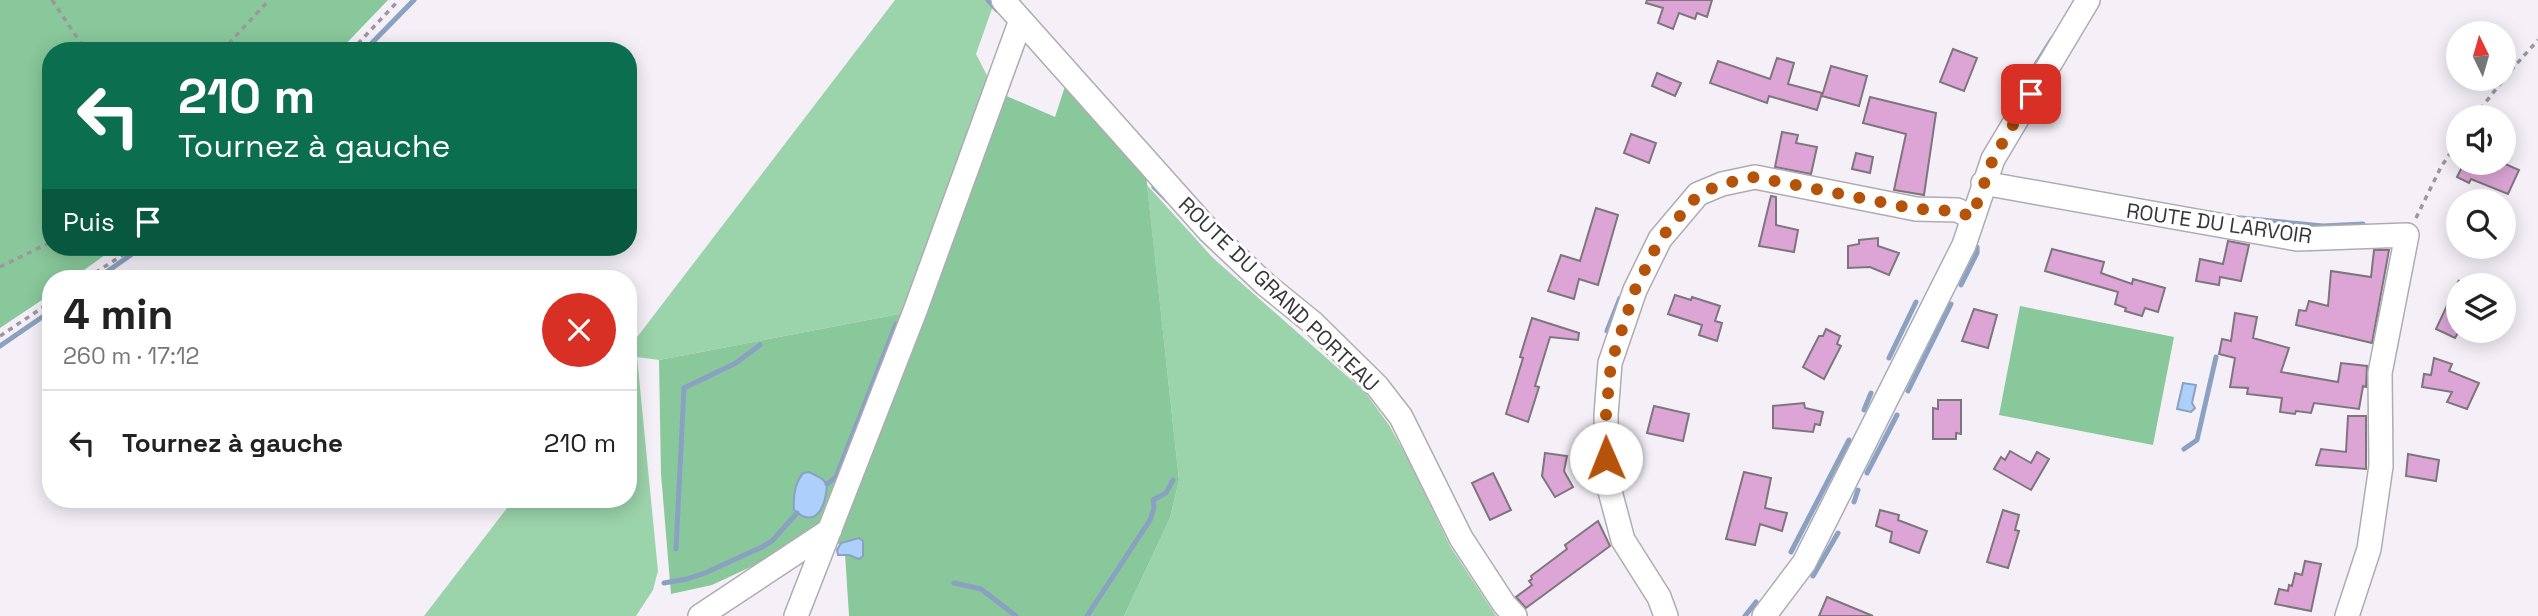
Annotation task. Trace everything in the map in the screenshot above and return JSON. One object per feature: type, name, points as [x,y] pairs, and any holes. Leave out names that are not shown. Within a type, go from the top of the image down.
[{"type":"street","name":"ROUTE DU GRAND PORTEAU","points":[[1003,0],[1210,232],[1265,284],[1313,323],[1377,386],[1401,417],[1461,538],[1504,604],[1515,616]]},
{"type":"street","points":[[1764,616],[1790,583],[1814,543],[1964,245],[1993,159],[2088,0]]},
{"type":"street","points":[[796,616],[915,311],[1021,20]]},
{"type":"street","points":[[1666,616],[1660,597],[1623,540],[1607,480],[1606,428],[1611,363],[1635,290],[1660,239],[1699,194],[1722,184],[1755,177],[1916,209],[1956,211],[1972,217]]},
{"type":"street","name":"ROUTE DU LARVOIR","points":[[1983,183],[2297,239],[2407,235]]},
{"type":"street","points":[[2347,616],[2369,549],[2381,466],[2381,373],[2407,235]]},
{"type":"street","points":[[701,616],[830,530]]},
{"type":"path","points":[[52,0],[80,42]]},
{"type":"path","points":[[230,42],[268,0]]},
{"type":"path","points":[[360,42],[400,0]]},
{"type":"path","points":[[2516,65],[2538,40]]},
{"type":"path","points":[[2483,105],[2495,91]]},
{"type":"path","points":[[2407,235],[2446,160]]},
{"type":"path","points":[[0,267],[42,246]]},
{"type":"path","points":[[99,270],[121,256]]},
{"type":"path","points":[[0,336],[42,308]]},
{"type":"green space","points":[[0,0],[388,0],[348,42],[42,42],[42,256],[104,256],[84,270],[42,270],[42,300],[0,328]]},
{"type":"green space","points":[[895,0],[987,0],[993,6],[976,54],[995,91],[915,311],[659,360],[637,357],[637,337]]},
{"type":"green space","points":[[1069,74],[1145,165],[1179,480],[1170,518],[1124,616],[849,616],[845,554],[830,530],[712,585],[671,594],[661,474],[659,360],[915,311],[995,91],[1055,117]]},
{"type":"green space","points":[[1147,185],[1213,258],[1365,392],[1389,425],[1409,461],[1450,546],[1496,616],[1124,616],[1170,518],[1179,480]]},
{"type":"green space","points":[[2020,306],[2174,337],[2153,445],[1999,415]]},
{"type":"green space","points":[[637,357],[658,571],[653,590],[636,616],[424,616],[507,508],[637,508]]},
{"type":"water","points":[[2183,383],[2196,385],[2192,403],[2195,408],[2191,412],[2177,409]]},
{"type":"water","points":[[809,472],[827,484],[822,507],[809,518],[794,510],[794,500],[800,477]]},
{"type":"water","points":[[859,538],[863,541],[863,556],[859,559],[838,555],[837,550],[841,543]]},
{"type":"building","points":[[1647,0],[1712,0],[1707,17],[1697,13],[1695,19],[1679,13],[1673,29],[1658,23],[1663,8],[1646,3]]},
{"type":"building","points":[[1953,49],[1977,58],[1964,91],[1940,82]]},
{"type":"building","points":[[1777,58],[1794,63],[1788,84],[1822,93],[1817,110],[1769,96],[1767,103],[1710,83],[1718,61],[1770,79]]},
{"type":"building","points":[[1831,66],[1867,76],[1859,106],[1822,96]]},
{"type":"building","points":[[1657,73],[1681,83],[1675,96],[1652,86]]},
{"type":"building","points":[[1870,97],[1936,113],[1924,195],[1894,190],[1906,134],[1863,123]]},
{"type":"building","points":[[1782,132],[1798,135],[1796,143],[1817,147],[1811,174],[1775,167]]},
{"type":"building","points":[[1631,134],[1656,143],[1649,163],[1624,153]]},
{"type":"building","points":[[1856,153],[1873,157],[1870,173],[1852,169]]},
{"type":"building","points":[[2516,169],[2519,170],[2510,189],[2496,189],[2471,179],[2469,183],[2457,177],[2516,175]]},
{"type":"building","points":[[1771,196],[1776,197],[1776,225],[1798,230],[1794,252],[1759,246]]},
{"type":"building","points":[[1596,208],[1618,215],[1598,285],[1579,279],[1574,299],[1548,291],[1561,255],[1580,261]]},
{"type":"building","points":[[1878,238],[1878,246],[1899,253],[1889,275],[1870,267],[1848,268],[1848,246],[1859,244],[1859,240]]},
{"type":"building","points":[[2228,241],[2249,245],[2241,281],[2220,277],[2219,285],[2196,281],[2200,259],[2223,264]]},
{"type":"building","points":[[2052,249],[2104,262],[2101,273],[2132,284],[2133,279],[2165,288],[2158,312],[2145,308],[2142,316],[2125,311],[2126,308],[2115,304],[2118,292],[2045,271]]},
{"type":"building","points":[[2374,250],[2389,250],[2372,343],[2296,325],[2299,310],[2306,311],[2309,301],[2328,306],[2331,271],[2371,277]]},
{"type":"building","points":[[1675,295],[1720,306],[1715,321],[1722,323],[1717,341],[1699,335],[1702,325],[1668,314]]},
{"type":"building","points":[[2446,308],[2446,334],[2436,329]]},
{"type":"building","points":[[1974,309],[1997,315],[1988,348],[1962,341]]},
{"type":"building","points":[[2235,313],[2257,317],[2253,338],[2289,348],[2281,372],[2338,382],[2341,363],[2367,366],[2366,387],[2363,386],[2359,409],[2314,403],[2311,413],[2280,412],[2282,398],[2247,394],[2248,388],[2230,387],[2235,358],[2219,354],[2222,339],[2231,341]]},
{"type":"building","points":[[1532,318],[1579,333],[1578,340],[1550,337],[1535,386],[1539,387],[1528,422],[1506,414]]},
{"type":"building","points":[[1826,329],[1840,336],[1837,344],[1841,346],[1824,379],[1803,367],[1819,336],[1823,336]]},
{"type":"building","points":[[2434,358],[2452,364],[2449,371],[2479,383],[2467,409],[2447,402],[2452,392],[2422,387],[2424,374],[2431,375]]},
{"type":"building","points":[[1938,400],[1961,400],[1961,434],[1956,433],[1956,439],[1933,439],[1933,408],[1938,409]]},
{"type":"building","points":[[1804,403],[1805,408],[1823,412],[1820,425],[1815,424],[1813,432],[1773,428],[1773,406]]},
{"type":"building","points":[[1654,406],[1689,414],[1683,441],[1647,433]]},
{"type":"building","points":[[2348,416],[2366,416],[2366,469],[2316,465],[2321,449],[2346,452]]},
{"type":"building","points":[[2010,451],[2031,463],[2037,452],[2049,459],[2031,490],[1994,469],[2001,457],[2005,460]]},
{"type":"building","points":[[1545,453],[1567,456],[1564,471],[1573,487],[1555,497],[1542,476]]},
{"type":"building","points":[[2408,454],[2439,460],[2436,481],[2406,476]]},
{"type":"building","points":[[1744,472],[1771,478],[1765,508],[1787,513],[1782,531],[1760,524],[1755,545],[1726,539]]},
{"type":"building","points":[[1493,473],[1511,510],[1490,520],[1472,483]]},
{"type":"building","points":[[1880,510],[1899,515],[1898,520],[1927,531],[1919,553],[1890,542],[1892,532],[1876,526]]},
{"type":"building","points":[[2003,510],[2019,515],[2015,530],[2019,531],[2008,568],[1987,562]]},
{"type":"building","points":[[1598,521],[1610,546],[1526,608],[1516,597],[1532,585],[1529,581],[1531,576],[1567,549],[1565,545]]},
{"type":"building","points":[[2305,561],[2321,564],[2311,611],[2275,604],[2279,589],[2288,591],[2295,573],[2302,575]]},
{"type":"building","points":[[1827,597],[1873,616],[1819,616]]},
{"type":"waterway","points":[[373,42],[414,0]]},
{"type":"waterway","points":[[988,0],[997,10]]},
{"type":"waterway","points":[[2013,101],[2052,39]]},
{"type":"waterway","points":[[1154,187],[1167,200]]},
{"type":"waterway","points":[[2241,218],[2323,226],[2363,224]]},
{"type":"waterway","points":[[1961,285],[1977,253],[1977,247]]},
{"type":"waterway","points":[[109,270],[129,256]]},
{"type":"waterway","points":[[1607,331],[1620,298]]},
{"type":"waterway","points":[[1889,358],[1916,302]]},
{"type":"waterway","points":[[1908,391],[1951,304]]},
{"type":"waterway","points":[[0,346],[42,317]]},
{"type":"waterway","points":[[827,484],[836,477],[896,324]]},
{"type":"waterway","points":[[676,549],[684,388],[736,363],[760,345]]},
{"type":"waterway","points":[[2184,449],[2197,440],[2216,357]]},
{"type":"waterway","points":[[1864,410],[1871,393]]},
{"type":"waterway","points":[[1867,473],[1897,415]]},
{"type":"waterway","points":[[1791,552],[1849,440]]},
{"type":"waterway","points":[[1087,616],[1150,520],[1154,508],[1153,500],[1166,493],[1173,480]]},
{"type":"waterway","points":[[1854,502],[1858,490]]},
{"type":"waterway","points":[[664,583],[705,573],[762,547],[772,541],[797,513]]},
{"type":"waterway","points":[[1813,576],[1838,533]]},
{"type":"waterway","points":[[954,583],[981,589],[1016,616]]},
{"type":"waterway","points":[[1745,616],[1756,602]]},
{"type":"route","points":[[1606,458],[1606,415],[1611,363],[1635,290],[1660,239],[1699,194],[1722,184],[1755,177],[1916,209],[1956,211],[1972,217],[1993,159],[2031,94]]}]
